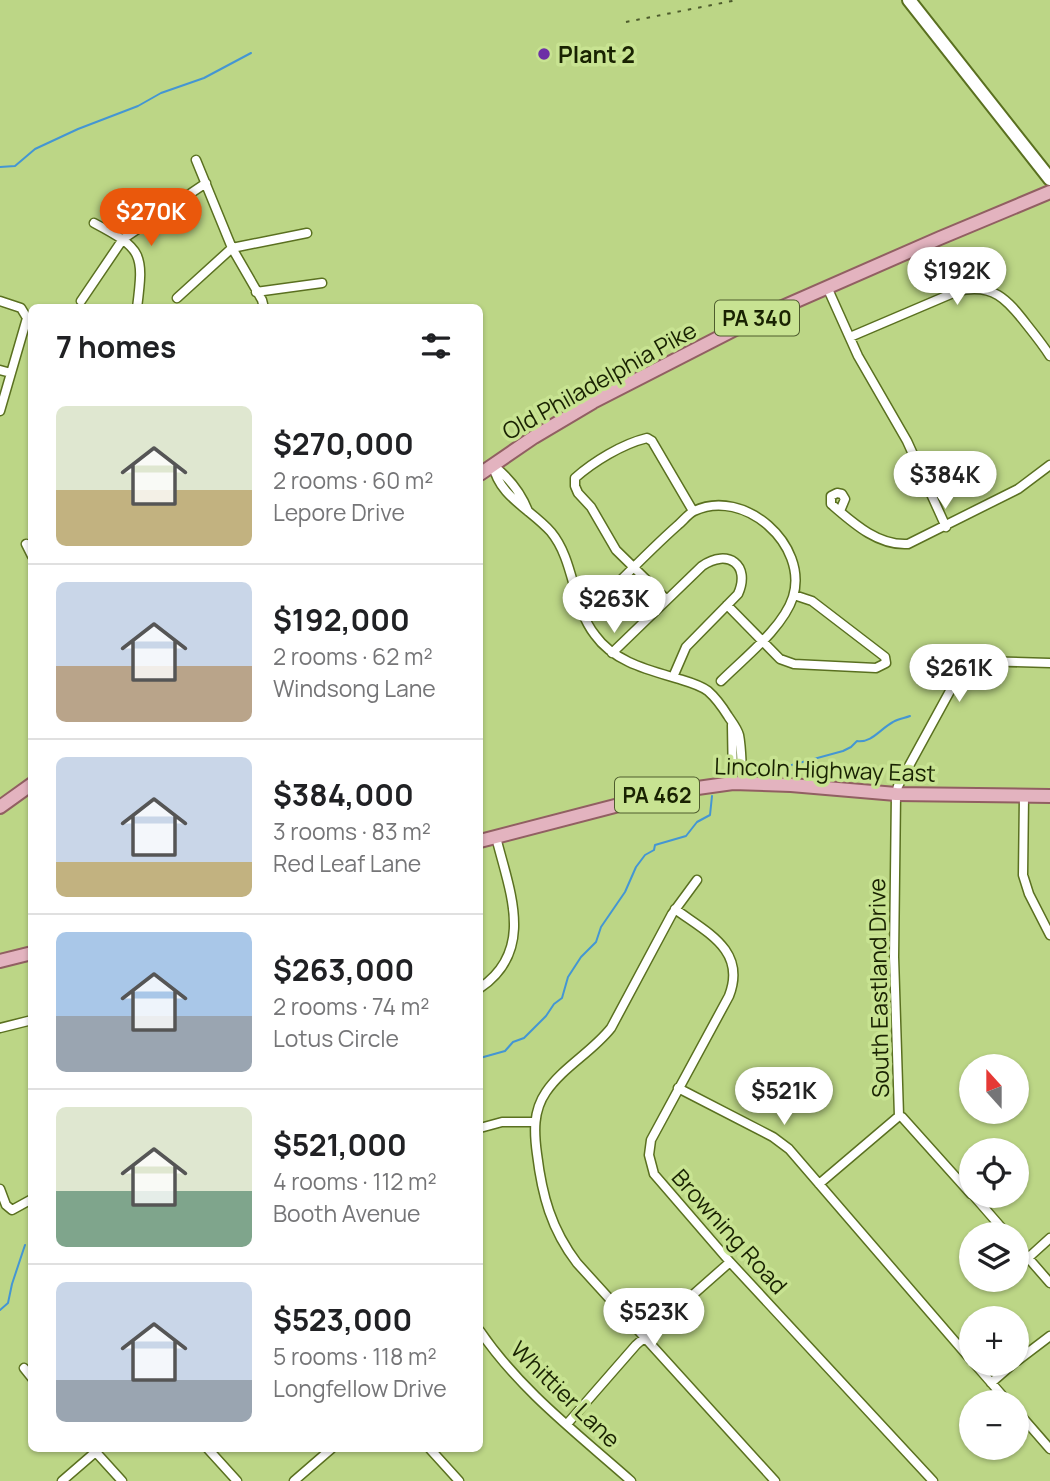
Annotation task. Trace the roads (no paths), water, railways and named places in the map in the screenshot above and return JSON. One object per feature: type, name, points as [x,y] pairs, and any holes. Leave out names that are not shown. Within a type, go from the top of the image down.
[{"type":"main road","points":[[909,0],[1050,179]]},
{"type":"main road","name":"Old Philadelphia Pike","points":[[483,472],[534,437],[603,397],[755,319],[1050,192]]},
{"type":"main road","name":"Lincoln Highway East","points":[[483,840],[669,792],[738,783],[896,794],[1050,796]]},
{"type":"main road","points":[[0,807],[28,787]]},
{"type":"main road","points":[[0,961],[28,954]]},
{"type":"street","points":[[196,160],[232,248],[263,304]]},
{"type":"street","points":[[81,301],[123,239],[206,183]]},
{"type":"street","points":[[94,223],[123,239],[137,253],[141,280],[138,304]]},
{"type":"street","points":[[177,298],[232,248],[307,233]]},
{"type":"street","points":[[256,292],[322,283]]},
{"type":"street","points":[[827,287],[865,370],[899,423],[946,527]]},
{"type":"street","points":[[850,337],[958,291],[983,289],[1006,299],[1050,356]]},
{"type":"street","points":[[0,301],[21,308],[27,318],[0,411]]},
{"type":"street","points":[[0,370],[11,373]]},
{"type":"street","points":[[667,600],[616,550],[591,508],[578,493],[575,478],[613,453],[647,438],[652,441],[693,512]]},
{"type":"street","points":[[493,465],[496,479],[518,504],[551,533],[558,544],[593,634],[612,653],[643,668],[695,684],[708,691],[722,706],[732,722],[738,783]]},
{"type":"street","points":[[840,511],[883,542],[895,545],[918,540],[1024,485],[1050,465]]},
{"type":"street","points":[[602,599],[693,512],[730,506],[759,517],[789,552],[794,595],[788,610],[721,681]]},
{"type":"street","points":[[26,544],[28,548]]},
{"type":"street","points":[[612,653],[702,566],[720,557],[730,558],[741,572],[742,584],[738,594],[686,647],[673,677]]},
{"type":"street","points":[[727,605],[780,659],[794,664],[876,668],[886,663],[885,657],[812,601],[794,595]]},
{"type":"street","points":[[896,794],[920,743],[967,664],[977,661],[1050,663]]},
{"type":"street","name":"South Eastland Drive","points":[[896,794],[894,957],[899,1116],[959,1180]]},
{"type":"street","points":[[1024,796],[1023,875],[1029,894],[1050,935]]},
{"type":"street","points":[[483,985],[499,970],[513,945],[515,933],[514,913],[496,837]]},
{"type":"street","points":[[697,880],[675,909],[611,1028],[545,1092],[535,1122],[540,1182],[553,1224],[577,1263],[775,1481]]},
{"type":"street","name":"Browning Road","points":[[675,909],[723,944],[732,962],[734,980],[729,996],[652,1140],[650,1163],[659,1183],[933,1481]]},
{"type":"street","points":[[0,1028],[28,1021]]},
{"type":"street","points":[[678,1088],[773,1137],[799,1159],[959,1346]]},
{"type":"street","points":[[819,1184],[899,1116]]},
{"type":"street","points":[[483,1127],[502,1122],[535,1122]]},
{"type":"street","points":[[0,1189],[6,1205],[12,1210],[28,1202]]},
{"type":"street","name":"South Eastland Drive","points":[[984,1208],[996,1222]]},
{"type":"street","points":[[1029,1257],[1050,1238]]},
{"type":"street","points":[[1029,1259],[1050,1283]]},
{"type":"street","points":[[567,1424],[644,1337],[730,1262]]},
{"type":"street","points":[[1029,1352],[1050,1336]]},
{"type":"street","name":"Whittier Lane","points":[[483,1337],[513,1374],[631,1481]]},
{"type":"street","points":[[24,1368],[28,1373]]},
{"type":"street","points":[[986,1376],[998,1390]]},
{"type":"street","points":[[992,1383],[1000,1376]]},
{"type":"street","points":[[1029,1425],[1050,1449]]},
{"type":"street","points":[[62,1481],[94,1452]]},
{"type":"street","points":[[98,1452],[122,1481]]},
{"type":"street","points":[[211,1452],[237,1481]]},
{"type":"street","points":[[294,1481],[328,1452]]},
{"type":"street","points":[[433,1452],[459,1481]]},
{"type":"waterway","points":[[0,167],[15,166],[35,149],[138,106],[161,93],[204,78],[251,53]]},
{"type":"waterway","points":[[772,768],[843,751],[857,741],[872,738],[895,721],[910,716]]},
{"type":"waterway","points":[[483,1057],[505,1051],[513,1042],[524,1038],[562,998],[568,977],[581,957],[596,942],[601,927],[625,892],[636,867],[645,855],[654,850],[655,845],[686,836],[697,822],[710,815],[712,796]]},
{"type":"waterway","points":[[0,1310],[8,1303],[25,1245]]},
{"type":"railway","points":[[626,22],[737,0]]},
{"type":"place","name":"Plant 2","points":[[544,54]]}]
